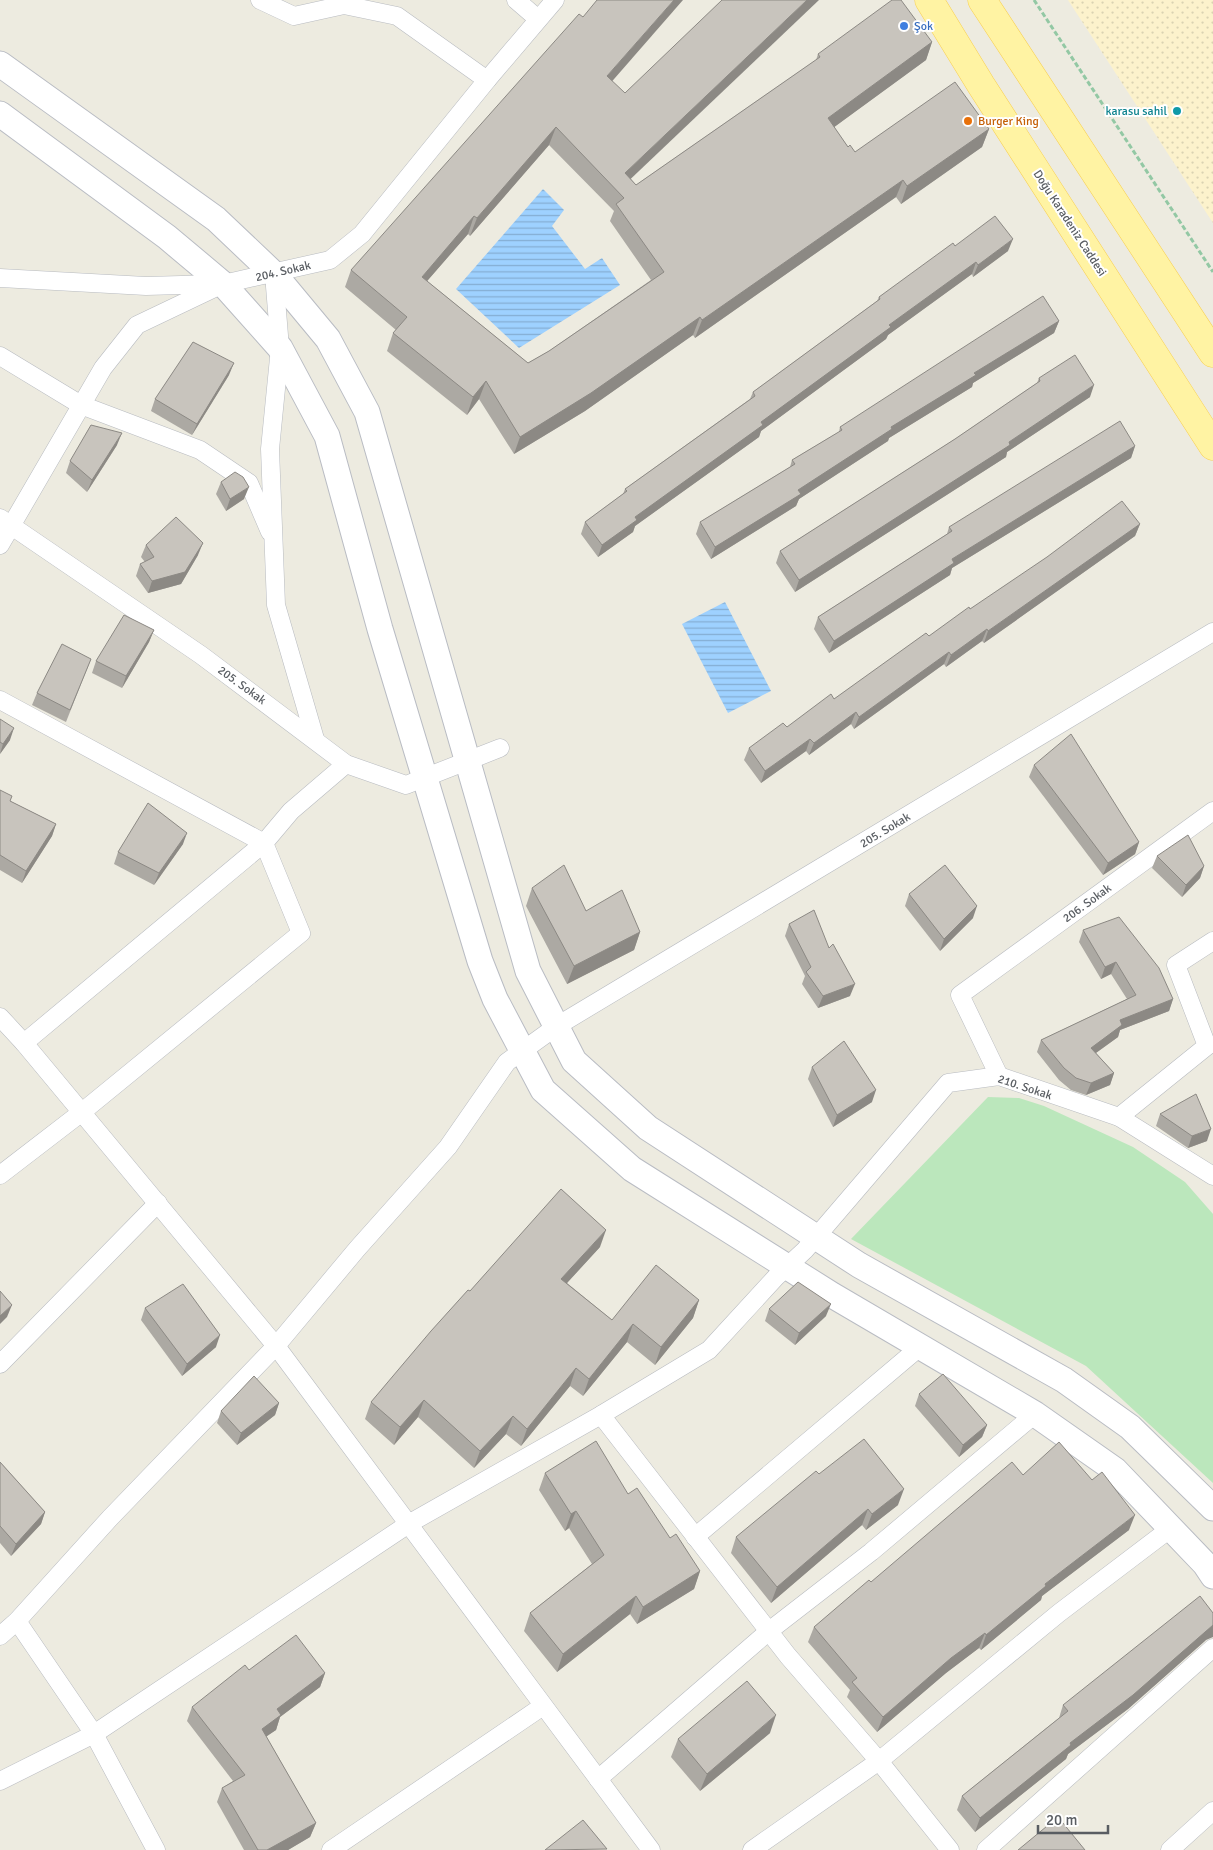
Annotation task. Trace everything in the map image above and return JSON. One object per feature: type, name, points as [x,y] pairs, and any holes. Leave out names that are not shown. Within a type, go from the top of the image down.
[{"type":"main road","name":"Doğu Karadeniz Caddesi","points":[[929,0],[981,85],[1213,446]]},
{"type":"main road","points":[[982,0],[1213,353]]},
{"type":"main road","points":[[0,64],[216,219],[274,274],[328,339],[367,412],[528,971],[574,1060],[648,1128],[921,1346],[1035,1414],[1115,1470],[1206,1564],[1213,1576]]},
{"type":"main road","points":[[0,114],[166,237],[223,284],[280,348],[327,436],[380,629],[480,961],[495,999],[543,1090],[632,1169],[803,1252],[859,1265],[1064,1380],[1130,1426],[1213,1508]]},
{"type":"street","points":[[260,0],[294,16],[344,5],[397,16],[487,80]]},
{"type":"street","points":[[516,0],[538,19]]},
{"type":"street","name":"204. Sokak","points":[[0,545],[5,521],[103,368],[138,325],[223,284],[330,260],[362,234],[487,80],[555,0]]},
{"type":"street","points":[[274,274],[280,348],[270,449],[276,605],[315,739]]},
{"type":"street","points":[[0,278],[146,286],[223,284]]},
{"type":"street","points":[[0,356],[81,405],[200,450],[249,483],[274,542]]},
{"type":"street","name":"205. Sokak","points":[[5,521],[201,655],[346,764],[406,785],[500,748]]},
{"type":"street","name":"205. Sokak","points":[[0,1636],[17,1621],[110,1518],[276,1346],[357,1249],[448,1147],[506,1062],[557,1026],[1213,632]]},
{"type":"street","points":[[0,700],[264,843],[301,934],[82,1112],[0,1174]]},
{"type":"street","points":[[24,1042],[264,843],[291,811],[346,764]]},
{"type":"street","name":"206. Sokak","points":[[999,1076],[960,995],[1213,811]]},
{"type":"street","points":[[1120,1117],[1210,1044],[1176,965],[1213,941]]},
{"type":"street","points":[[0,1017],[24,1042],[276,1346],[651,1850]]},
{"type":"street","name":"210. Sokak","points":[[0,1781],[94,1734],[410,1524],[602,1415],[709,1350],[803,1252],[948,1083],[999,1076],[1120,1117],[1213,1176]]},
{"type":"street","points":[[0,1364],[158,1203]]},
{"type":"street","points":[[695,1537],[921,1346]]},
{"type":"street","points":[[598,1778],[769,1631],[871,1552],[1035,1414]]},
{"type":"street","points":[[602,1415],[769,1631],[879,1761],[950,1850]]},
{"type":"street","points":[[752,1850],[879,1761],[1059,1613],[1171,1528]]},
{"type":"street","points":[[17,1621],[94,1734],[156,1850]]},
{"type":"street","points":[[986,1850],[1213,1648]]},
{"type":"street","points":[[331,1850],[542,1706]]},
{"type":"street","points":[[1170,1850],[1213,1811]]},
{"type":"path","points":[[1034,0],[1213,272]]},
{"type":"green space","points":[[988,1097],[1019,1098],[1044,1106],[1133,1147],[1185,1182],[1213,1214],[1213,1483],[1086,1366],[851,1239]]},
{"type":"sand","name":"karasu sahil","points":[[1068,0],[1213,0],[1213,223]]},
{"type":"water","points":[[543,189],[564,210],[552,226],[585,269],[602,258],[620,285],[519,348],[456,289]]},
{"type":"water","points":[[725,602],[771,691],[728,713],[682,624]]},
{"type":"building","points":[[597,0],[674,0],[607,76],[625,93],[722,0],[807,0],[625,173],[636,185],[820,57],[818,54],[892,0],[901,0],[932,42],[828,118],[848,147],[850,145],[855,152],[955,82],[989,129],[907,186],[903,180],[702,320],[700,317],[591,393],[520,437],[486,381],[473,397],[393,333],[407,317],[351,270],[579,14],[583,17]],"holes":[[[556,127],[624,198],[616,204],[664,272],[549,351],[528,363],[422,277],[474,216],[477,218]]]},
{"type":"building","points":[[995,216],[1013,239],[978,265],[976,262],[889,325],[891,327],[761,422],[763,425],[635,517],[637,520],[602,545],[585,522],[627,491],[625,489],[755,396],[753,392],[880,299],[879,297],[953,243],[955,246]]},
{"type":"building","points":[[1043,296],[1059,321],[891,427],[892,429],[798,490],[801,494],[715,547],[700,522],[795,464],[792,460],[842,430],[840,427]]},
{"type":"building","points":[[193,342],[234,363],[197,424],[155,399]]},
{"type":"building","points":[[1075,355],[1094,385],[1009,442],[1010,445],[799,580],[780,551],[955,439],[1040,381],[1039,378]]},
{"type":"building","points":[[1120,421],[1135,446],[952,559],[954,563],[834,641],[818,617],[952,531],[949,527]]},
{"type":"building","points":[[91,425],[122,433],[92,480],[70,461]]},
{"type":"building","points":[[235,472],[243,477],[249,487],[230,499],[221,482]]},
{"type":"building","points":[[1122,501],[1140,524],[988,631],[987,629],[951,655],[949,652],[859,717],[856,712],[814,743],[810,739],[765,771],[749,748],[783,723],[787,727],[831,694],[834,699],[926,633],[929,636],[969,607],[970,609],[1047,557]]},
{"type":"building","points":[[176,517],[203,543],[185,572],[152,581],[140,564],[154,557],[146,545]]},
{"type":"building","points":[[124,615],[154,630],[126,676],[96,661]]},
{"type":"building","points":[[62,644],[91,659],[70,710],[37,693]]},
{"type":"building","points":[[0,719],[14,728],[3,744],[0,742]]},
{"type":"building","points":[[1071,734],[1139,842],[1108,863],[1034,765]]},
{"type":"building","points":[[0,790],[12,796],[10,801],[56,824],[26,871],[0,855]]},
{"type":"building","points":[[148,803],[187,833],[159,873],[118,852]]},
{"type":"building","points":[[1188,835],[1204,866],[1186,885],[1157,856]]},
{"type":"building","points":[[564,865],[586,911],[622,890],[640,932],[574,966],[532,888]]},
{"type":"building","points":[[945,865],[977,906],[944,939],[909,894]]},
{"type":"building","points":[[814,910],[829,948],[833,944],[855,984],[823,996],[806,972],[811,967],[789,924]]},
{"type":"building","points":[[1119,917],[1159,968],[1173,999],[1120,1020],[1122,1025],[1091,1048],[1114,1073],[1091,1083],[1076,1078],[1064,1068],[1041,1040],[1136,995],[1116,962],[1105,967],[1083,930]]},
{"type":"building","points":[[844,1041],[876,1090],[837,1115],[812,1067]]},
{"type":"building","points":[[1196,1094],[1211,1129],[1192,1136],[1160,1114]]},
{"type":"building","points":[[561,1189],[606,1230],[561,1279],[612,1320],[656,1265],[699,1300],[661,1347],[633,1324],[589,1379],[576,1368],[527,1429],[513,1416],[480,1451],[424,1400],[400,1427],[371,1402],[431,1331],[468,1290],[470,1291]]},
{"type":"building","points":[[798,1282],[831,1304],[799,1333],[769,1309]]},
{"type":"building","points":[[183,1284],[220,1335],[187,1364],[145,1308]]},
{"type":"building","points":[[0,1291],[12,1305],[0,1316]]},
{"type":"building","points":[[943,1374],[987,1425],[963,1445],[919,1394]]},
{"type":"building","points":[[254,1376],[279,1403],[241,1433],[221,1411]]},
{"type":"building","points":[[864,1439],[904,1489],[872,1514],[868,1509],[777,1587],[736,1537],[816,1471],[819,1474]]},
{"type":"building","points":[[596,1441],[628,1494],[637,1488],[670,1538],[676,1534],[700,1571],[643,1607],[636,1596],[563,1654],[530,1613],[604,1555],[576,1511],[571,1514],[545,1473]]},
{"type":"building","points":[[1059,1442],[1092,1480],[1102,1472],[1135,1515],[1045,1584],[1046,1586],[986,1635],[985,1633],[951,1658],[883,1717],[852,1682],[857,1678],[814,1627],[869,1580],[871,1582],[1012,1462],[1023,1475]]},
{"type":"building","points":[[0,1462],[45,1512],[16,1544],[0,1526]]},
{"type":"building","points":[[1200,1596],[1213,1613],[1213,1625],[1133,1695],[1070,1743],[1071,1745],[980,1818],[962,1796],[1068,1711],[1063,1705]]},
{"type":"building","points":[[296,1635],[325,1673],[277,1709],[281,1715],[262,1729],[316,1823],[267,1850],[258,1850],[222,1788],[245,1775],[192,1707],[245,1665],[249,1670]]},
{"type":"building","points":[[747,1681],[776,1715],[707,1774],[678,1739]]},
{"type":"building","points":[[1058,1817],[1085,1850],[1018,1850]]},
{"type":"building","points":[[583,1820],[607,1849],[545,1850]]},
{"type":"place","name":"Şok","points":[[904,26]]},
{"type":"place","name":"karasu sahil","points":[[1177,111]]},
{"type":"place","name":"Burger King","points":[[968,121]]}]
